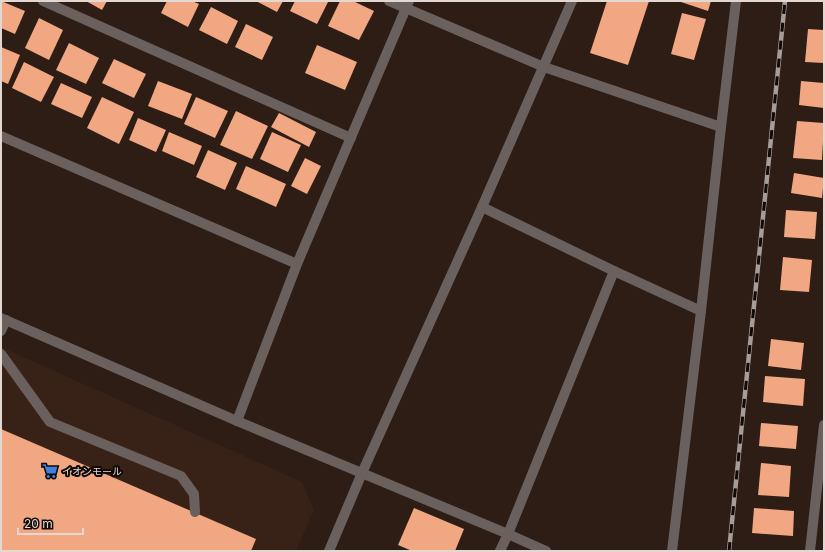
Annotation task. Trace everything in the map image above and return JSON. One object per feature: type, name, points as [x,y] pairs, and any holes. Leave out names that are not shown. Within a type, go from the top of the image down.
[{"type":"street","points":[[42,1],[351,138]]},
{"type":"street","points":[[389,1],[407,5],[544,67],[720,127]]},
{"type":"street","points":[[329,551],[362,473],[482,207],[572,1]]},
{"type":"street","points":[[672,551],[701,311],[720,127],[736,1]]},
{"type":"street","points":[[237,421],[298,264],[407,5]]},
{"type":"street","points":[[1,136],[298,264]]},
{"type":"street","points":[[482,207],[701,311]]},
{"type":"street","points":[[500,551],[614,271]]},
{"type":"street","points":[[1,332],[4,319],[237,421],[546,551]]},
{"type":"street","points":[[1,354],[50,422],[180,476],[194,494],[195,512]]},
{"type":"street","points":[[810,551],[824,426]]},
{"type":"shaded area","points":[[1,347],[302,482],[314,510],[296,551],[1,551]]},
{"type":"building","points":[[1,1],[25,11],[15,34],[1,28]]},
{"type":"building","points":[[86,1],[107,1],[102,10]]},
{"type":"building","points":[[167,1],[192,1],[199,4],[188,27],[161,13]]},
{"type":"building","points":[[256,1],[283,1],[277,12]]},
{"type":"building","points":[[295,1],[328,2],[317,24],[290,11]]},
{"type":"building","points":[[340,1],[353,1],[374,11],[359,40],[328,26]]},
{"type":"building","points":[[607,1],[649,1],[628,65],[590,53]]},
{"type":"building","points":[[678,1],[711,1],[708,11]]},
{"type":"building","points":[[211,7],[238,21],[227,44],[199,30]]},
{"type":"building","points":[[682,13],[706,19],[694,60],[671,54]]},
{"type":"building","points":[[39,18],[63,30],[49,60],[25,48]]},
{"type":"building","points":[[246,24],[273,37],[262,60],[235,47]]},
{"type":"building","points":[[808,29],[824,30],[824,63],[805,62]]},
{"type":"building","points":[[69,43],[99,58],[86,84],[56,70]]},
{"type":"building","points":[[317,45],[357,62],[345,90],[305,73]]},
{"type":"building","points":[[1,47],[20,55],[8,84],[1,81]]},
{"type":"building","points":[[114,59],[146,74],[134,98],[102,83]]},
{"type":"building","points":[[24,62],[54,77],[41,102],[12,88]]},
{"type":"building","points":[[158,81],[192,94],[182,119],[148,106]]},
{"type":"building","points":[[801,81],[824,83],[824,108],[799,105]]},
{"type":"building","points":[[61,83],[92,97],[82,118],[51,104]]},
{"type":"building","points":[[102,97],[134,112],[119,144],[87,128]]},
{"type":"building","points":[[196,97],[228,111],[215,138],[184,124]]},
{"type":"building","points":[[236,111],[268,126],[252,159],[220,145]]},
{"type":"building","points":[[279,113],[316,132],[309,147],[271,127]]},
{"type":"building","points":[[138,118],[166,130],[156,152],[129,140]]},
{"type":"building","points":[[797,121],[824,123],[822,160],[793,158]]},
{"type":"building","points":[[169,132],[202,146],[194,165],[162,151]]},
{"type":"building","points":[[272,132],[301,145],[288,172],[260,159]]},
{"type":"building","points":[[208,150],[237,163],[225,190],[196,177]]},
{"type":"building","points":[[305,158],[321,166],[307,194],[291,186]]},
{"type":"building","points":[[246,166],[286,184],[276,207],[236,189]]},
{"type":"building","points":[[794,173],[824,178],[822,198],[791,193]]},
{"type":"building","points":[[786,210],[817,212],[815,239],[784,237]]},
{"type":"building","points":[[783,257],[812,260],[809,292],[780,290]]},
{"type":"building","points":[[771,339],[804,343],[801,370],[768,366]]},
{"type":"building","points":[[765,376],[805,379],[803,406],[763,402]]},
{"type":"building","points":[[761,423],[798,426],[796,449],[759,446]]},
{"type":"building","name":"イオンモール","points":[[1,429],[256,539],[251,551],[1,551]]},
{"type":"building","points":[[761,463],[791,466],[789,497],[758,495]]},
{"type":"building","points":[[414,508],[464,529],[455,551],[412,551],[398,545]]},
{"type":"building","points":[[754,508],[794,511],[793,536],[752,533]]},
{"type":"railway","points":[[729,551],[785,1]]},
{"type":"place","name":"イオンモール","points":[[50,471]]}]
